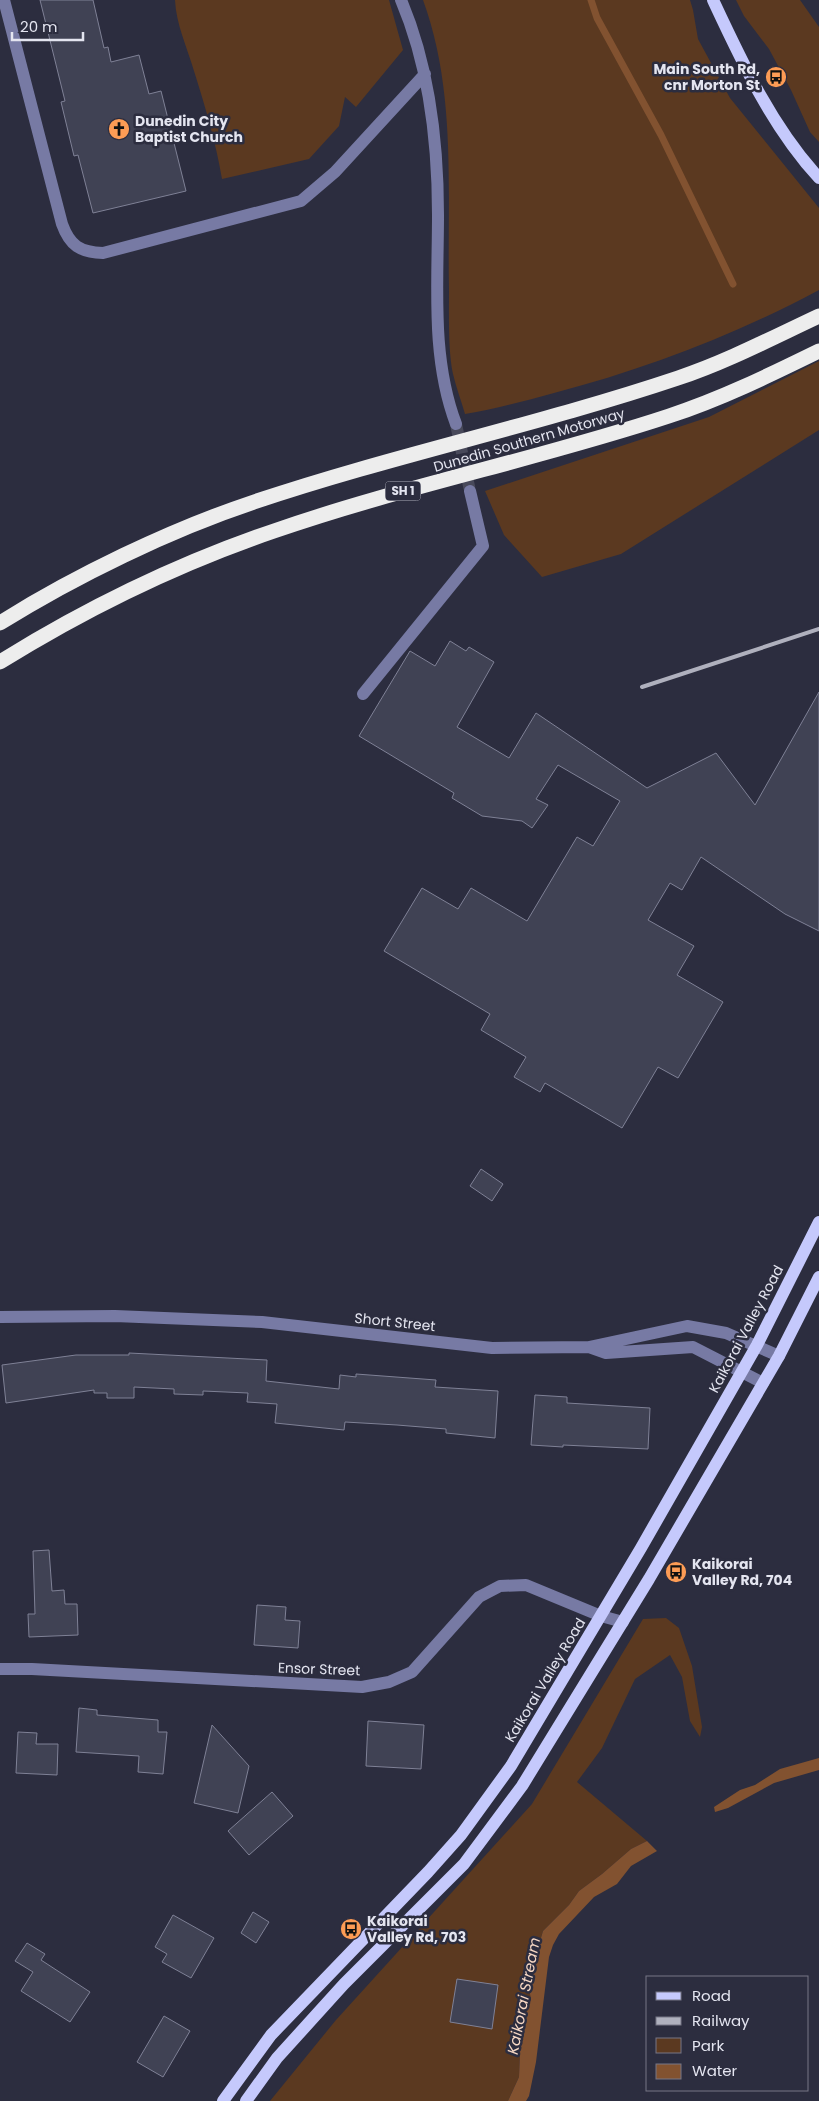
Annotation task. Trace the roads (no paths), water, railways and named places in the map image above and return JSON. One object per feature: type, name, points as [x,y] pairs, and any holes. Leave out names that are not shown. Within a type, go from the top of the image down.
[{"type":"highway","name":"Dunedin Southern Motorway","points":[[0,623],[36,600],[126,556],[197,524],[254,502],[600,403],[662,383],[734,355],[819,316]]},
{"type":"highway","name":"Dunedin Southern Motorway","points":[[0,662],[85,611],[132,588],[274,530],[391,494],[493,468],[671,416],[746,386],[819,351]]},
{"type":"main road","points":[[714,0],[741,58],[787,138],[819,178]]},
{"type":"main road","name":"Kaikorai Valley Road","points":[[224,2101],[271,2035],[428,1872],[461,1835],[511,1766],[601,1616],[742,1372],[819,1222]]},
{"type":"main road","points":[[246,2101],[277,2058],[344,1984],[464,1864],[522,1786],[623,1622],[779,1356],[819,1277]]},
{"type":"street","points":[[4,0],[66,236],[76,247],[88,252],[103,253],[302,201],[340,166],[425,74]]},
{"type":"street","points":[[401,0],[418,46],[425,74],[436,150],[438,212],[437,311],[443,380],[447,400],[456,424]]},
{"type":"street","points":[[362,694],[483,546],[470,492]]},
{"type":"street","name":"Short Street","points":[[0,1317],[115,1316],[252,1321],[492,1348],[589,1347],[687,1326],[726,1333],[779,1356]]},
{"type":"street","points":[[589,1347],[606,1353],[693,1347],[763,1383]]},
{"type":"street","name":"Ensor Street","points":[[0,1669],[32,1668],[362,1687],[389,1682],[412,1672],[479,1597],[500,1586],[526,1586],[601,1616],[623,1622]]},
{"type":"water","points":[[819,1758],[819,1770],[774,1783],[728,1808],[715,1812],[714,1807],[740,1790],[755,1785],[780,1769]]},
{"type":"water","points":[[647,1841],[657,1851],[631,1866],[617,1884],[594,1897],[559,1934],[553,1945],[549,1957],[536,2062],[529,2096],[526,2101],[508,2101],[519,2077],[521,2029],[531,1999],[529,1989],[532,1969],[543,1931],[569,1905],[579,1891],[631,1849]]},
{"type":"waterway","points":[[591,0],[597,18],[661,135],[733,284]]},
{"type":"tunnel","points":[[456,424],[470,491]]},
{"type":"railway","points":[[642,687],[819,629]]},
{"type":"place","name":"Main South Rd, cnr Morton St","points":[[776,77]]},
{"type":"place","name":"Dunedin City Baptist Church","points":[[119,129]]},
{"type":"place","name":"Kaikorai Valley Rd, 704","points":[[676,1572]]},
{"type":"place","name":"Kaikorai Valley Rd, 703","points":[[351,1929]]},
{"type":"water label","name":"Kaikorai Stream","points":[[524,1996]]}]
